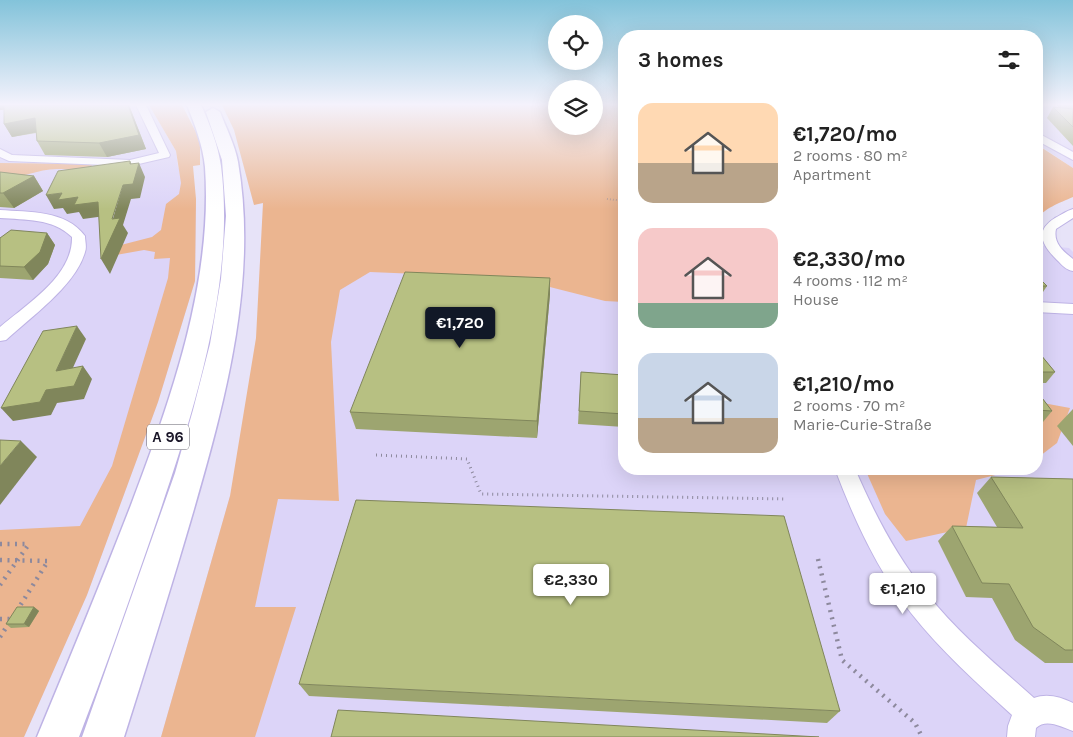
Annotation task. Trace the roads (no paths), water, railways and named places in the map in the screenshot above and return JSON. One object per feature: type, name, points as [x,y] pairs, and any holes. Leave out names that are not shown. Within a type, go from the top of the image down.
[{"type":"highway","name":"A 96","points":[[58,737],[146,508],[184,386],[204,305],[212,248],[213,166],[207,139]]},
{"type":"highway","name":"A 96","points":[[102,737],[182,501],[215,379],[228,300],[234,243],[234,197],[231,163],[225,139]]},
{"type":"street","points":[[0,152],[9,158],[130,163],[165,155],[158,139]]},
{"type":"street","points":[[1044,139],[1071,155]]},
{"type":"street","points":[[1073,213],[1048,230],[1048,238],[1051,245],[1073,267]]},
{"type":"street","points":[[0,214],[51,220],[67,225],[76,231],[80,243],[79,256],[58,284],[0,336]]},
{"type":"street","points":[[1043,308],[1073,309]]},
{"type":"street","points":[[847,475],[859,504],[902,581],[932,620],[1025,725],[1040,709],[1052,709],[1073,717]]}]
